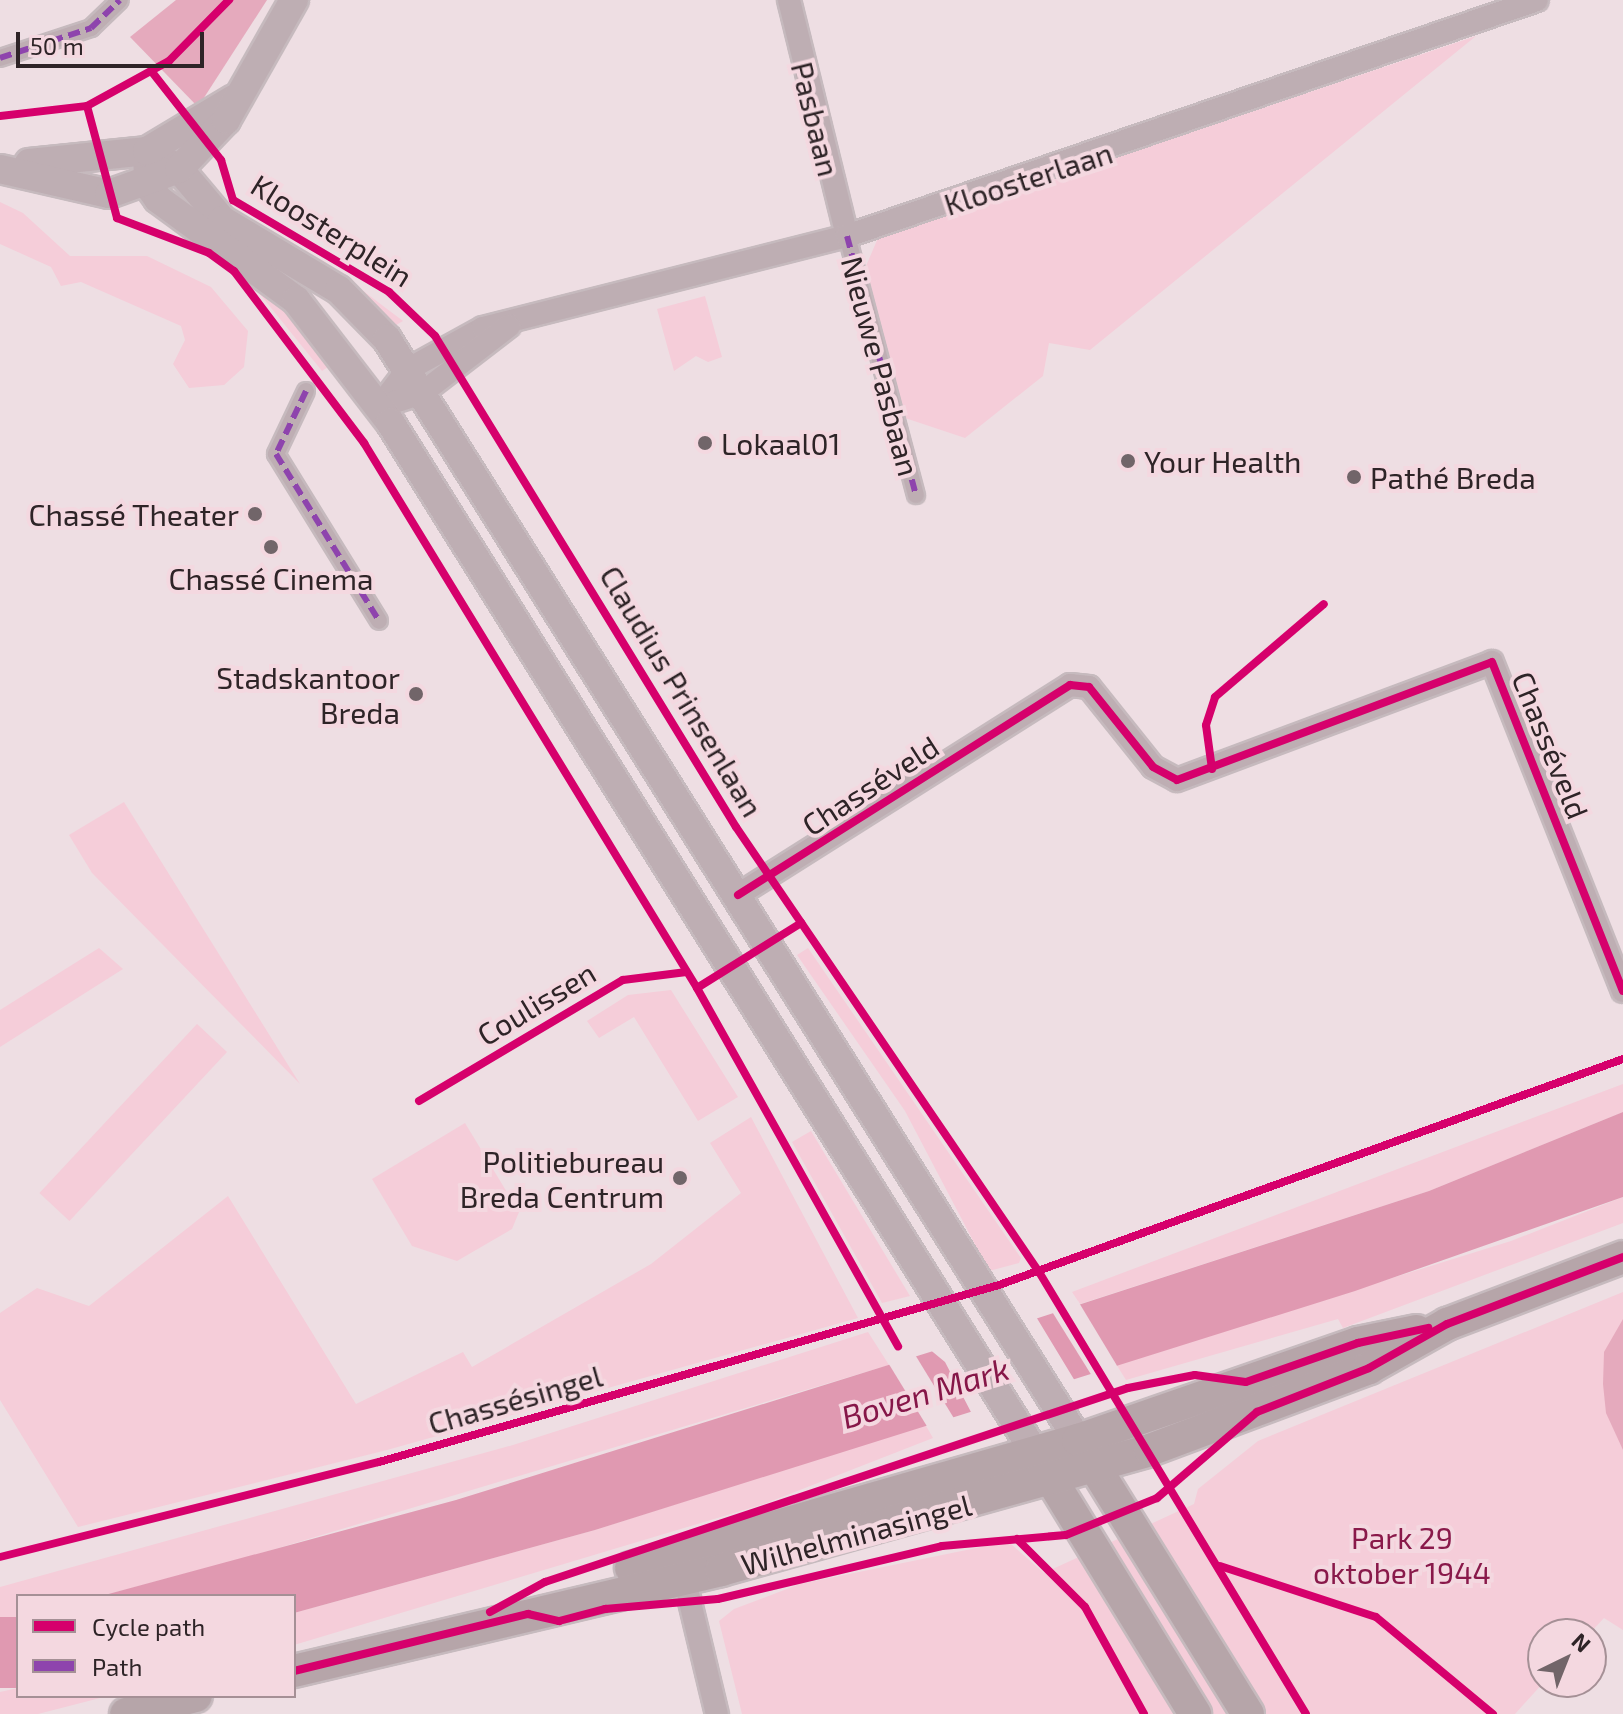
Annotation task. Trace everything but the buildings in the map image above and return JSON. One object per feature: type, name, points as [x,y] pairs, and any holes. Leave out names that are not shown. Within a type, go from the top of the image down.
[{"type":"main road","name":"Wilhelminasingel","points":[[296,1670],[448,1630],[684,1577],[1086,1453],[1358,1343],[1447,1324],[1623,1257]]},
{"type":"main road","name":"Claudius Prinsenlaan","points":[[1086,1453],[1248,1714]]},
{"type":"main road","name":"Wilhelminasingel","points":[[448,1630],[523,1599],[1043,1466]]},
{"type":"main road","points":[[1043,1466],[1195,1714]]},
{"type":"main road","points":[[126,1714],[188,1698]]},
{"type":"street","points":[[0,58],[91,28],[120,0]]},
{"type":"street","points":[[0,168],[109,194],[148,185],[179,169],[210,144],[294,0]]},
{"type":"street","name":"Pasbaan","points":[[789,0],[847,236]]},
{"type":"street","name":"Kloosterlaan","points":[[379,407],[510,326],[847,236],[1537,0]]},
{"type":"street","points":[[0,168],[147,151],[234,99]]},
{"type":"street","points":[[147,151],[148,185],[171,210],[249,258],[296,300],[379,407],[1043,1466]]},
{"type":"street","name":"Kloosterplein","points":[[147,151],[179,169],[222,220],[358,306],[415,382]]},
{"type":"street","name":"Nieuwe Pasbaan","points":[[847,236],[916,495]]},
{"type":"street","name":"Claudius Prinsenlaan","points":[[415,382],[1086,1453]]},
{"type":"street","points":[[306,391],[276,454],[379,621]]},
{"type":"street","name":"Chasséveld","points":[[738,895],[1070,685],[1089,687],[1149,763],[1177,780],[1492,662],[1623,991]]},
{"type":"street","points":[[698,917],[738,895]]},
{"type":"street","points":[[684,1577],[717,1714]]},
{"type":"green space","points":[[1476,36],[1090,350],[1049,343],[1043,376],[965,438],[902,417],[866,266],[878,238]]},
{"type":"green space","points":[[0,202],[23,213],[70,256],[147,256],[211,287],[248,331],[244,367],[224,385],[189,388],[173,364],[185,340],[181,326],[81,282],[61,286],[51,267],[0,244]]},
{"type":"green space","points":[[257,222],[325,262],[403,321],[391,328]]},
{"type":"green space","points":[[243,273],[273,299],[334,363],[322,371]]},
{"type":"green space","points":[[705,296],[722,357],[708,362],[696,356],[674,371],[657,309]]},
{"type":"green space","points":[[124,802],[300,1084],[92,873],[69,835]]},
{"type":"green space","points":[[99,948],[123,969],[0,1047],[0,1010]]},
{"type":"green space","points":[[808,948],[1021,1258],[1019,1263],[989,1271],[905,1111],[797,955]]},
{"type":"green space","points":[[671,990],[738,1097],[698,1121],[634,1017],[599,1038],[587,1021],[628,995]]},
{"type":"green space","points":[[197,1024],[227,1052],[69,1221],[39,1193]]},
{"type":"green space","points":[[1623,1084],[1623,1112],[1429,1191],[1080,1304],[1072,1292]]},
{"type":"green space","points":[[751,1117],[858,1318],[387,1450],[78,1527],[0,1400],[0,1313],[37,1288],[89,1306],[228,1196],[356,1404],[463,1352],[472,1367],[651,1264],[741,1193],[710,1143]]},
{"type":"green space","points":[[465,1123],[519,1212],[512,1229],[457,1261],[412,1246],[372,1179]]},
{"type":"green space","points":[[811,1131],[910,1296],[882,1303],[792,1142]]},
{"type":"green space","points":[[1623,1197],[1623,1223],[1343,1328],[1338,1319],[1126,1380],[1116,1364],[1511,1241]]},
{"type":"green space","name":"Park 29 oktober 1944","points":[[1623,1292],[1623,1630],[1607,1618],[1527,1618],[1527,1698],[1530,1698],[1515,1714],[742,1714],[719,1621],[734,1609],[800,1584],[991,1545],[1011,1544],[1044,1573],[1194,1504],[1198,1489],[1258,1441]]},
{"type":"green space","points":[[868,1332],[889,1365],[255,1555],[109,1594],[16,1594],[16,1617],[0,1621],[0,1587],[513,1445]]},
{"type":"green space","points":[[925,1424],[933,1438],[764,1504],[296,1644],[296,1612],[595,1530]]},
{"type":"green space","points":[[16,1688],[16,1698],[100,1698],[38,1714],[0,1714],[0,1692]]},
{"type":"shaded area","points":[[176,0],[267,0],[198,107],[130,37]]},
{"type":"shaded area","points":[[1623,1319],[1623,1450],[1606,1413],[1603,1384],[1604,1352]]},
{"type":"water","name":"Boven Mark","points":[[1623,1112],[1623,1197],[1355,1291],[595,1530],[296,1612],[296,1594],[108,1594],[456,1500],[1032,1320],[1429,1191]]},
{"type":"water","points":[[0,1617],[16,1617],[16,1688],[0,1688]]},
{"type":"pier","points":[[1078,1301],[1118,1368],[1092,1376],[1051,1310]]},
{"type":"pier","points":[[1035,1315],[1075,1381],[972,1414],[945,1362],[928,1348]]},
{"type":"pier","points":[[914,1353],[955,1420],[928,1428],[887,1361]]},
{"type":"marked path","points":[[0,58],[91,28],[120,0]]},
{"type":"marked path","points":[[847,236],[916,495]]},
{"type":"marked path","points":[[306,391],[276,454],[379,621]]},
{"type":"cycle path","points":[[0,116],[87,106],[169,61],[229,0]]},
{"type":"cycle path","points":[[152,72],[221,160],[233,200],[389,292],[435,336],[736,827],[1039,1272],[1306,1714]]},
{"type":"cycle path","points":[[87,106],[117,218],[209,253],[234,271],[364,443],[697,988],[898,1346]]},
{"type":"cycle path","points":[[1212,769],[1206,725],[1215,697],[1324,604]]},
{"type":"cycle path","points":[[738,895],[1070,685],[1089,687],[1153,767],[1177,780],[1492,662],[1623,991]]},
{"type":"cycle path","points":[[697,988],[801,923]]},
{"type":"cycle path","name":"Coulissen","points":[[419,1101],[623,980],[687,972]]},
{"type":"cycle path","name":"Chassésingel","points":[[0,1557],[379,1462],[999,1285],[1623,1059]]},
{"type":"cycle path","points":[[296,1671],[528,1614],[559,1621],[605,1609],[718,1599],[942,1546],[1066,1535],[1157,1498],[1257,1412],[1369,1368],[1447,1324],[1623,1257]]},
{"type":"cycle path","points":[[490,1612],[545,1582],[1128,1388],[1195,1375],[1246,1382],[1358,1343],[1428,1328]]},
{"type":"cycle path","points":[[1017,1539],[1085,1607],[1144,1714]]},
{"type":"cycle path","points":[[1220,1566],[1376,1617],[1493,1714]]},
{"type":"place","name":"Lokaal01","points":[[705,443]]},
{"type":"place","name":"Your Health","points":[[1128,461]]},
{"type":"place","name":"Pathé Breda","points":[[1354,477]]},
{"type":"place","name":"Chassé Theater","points":[[255,514]]},
{"type":"place","name":"Chassé Cinema","points":[[271,547]]},
{"type":"place","name":"Stadskantoor Breda","points":[[416,694]]},
{"type":"place","name":"Politiebureau Breda Centrum","points":[[680,1178]]}]
